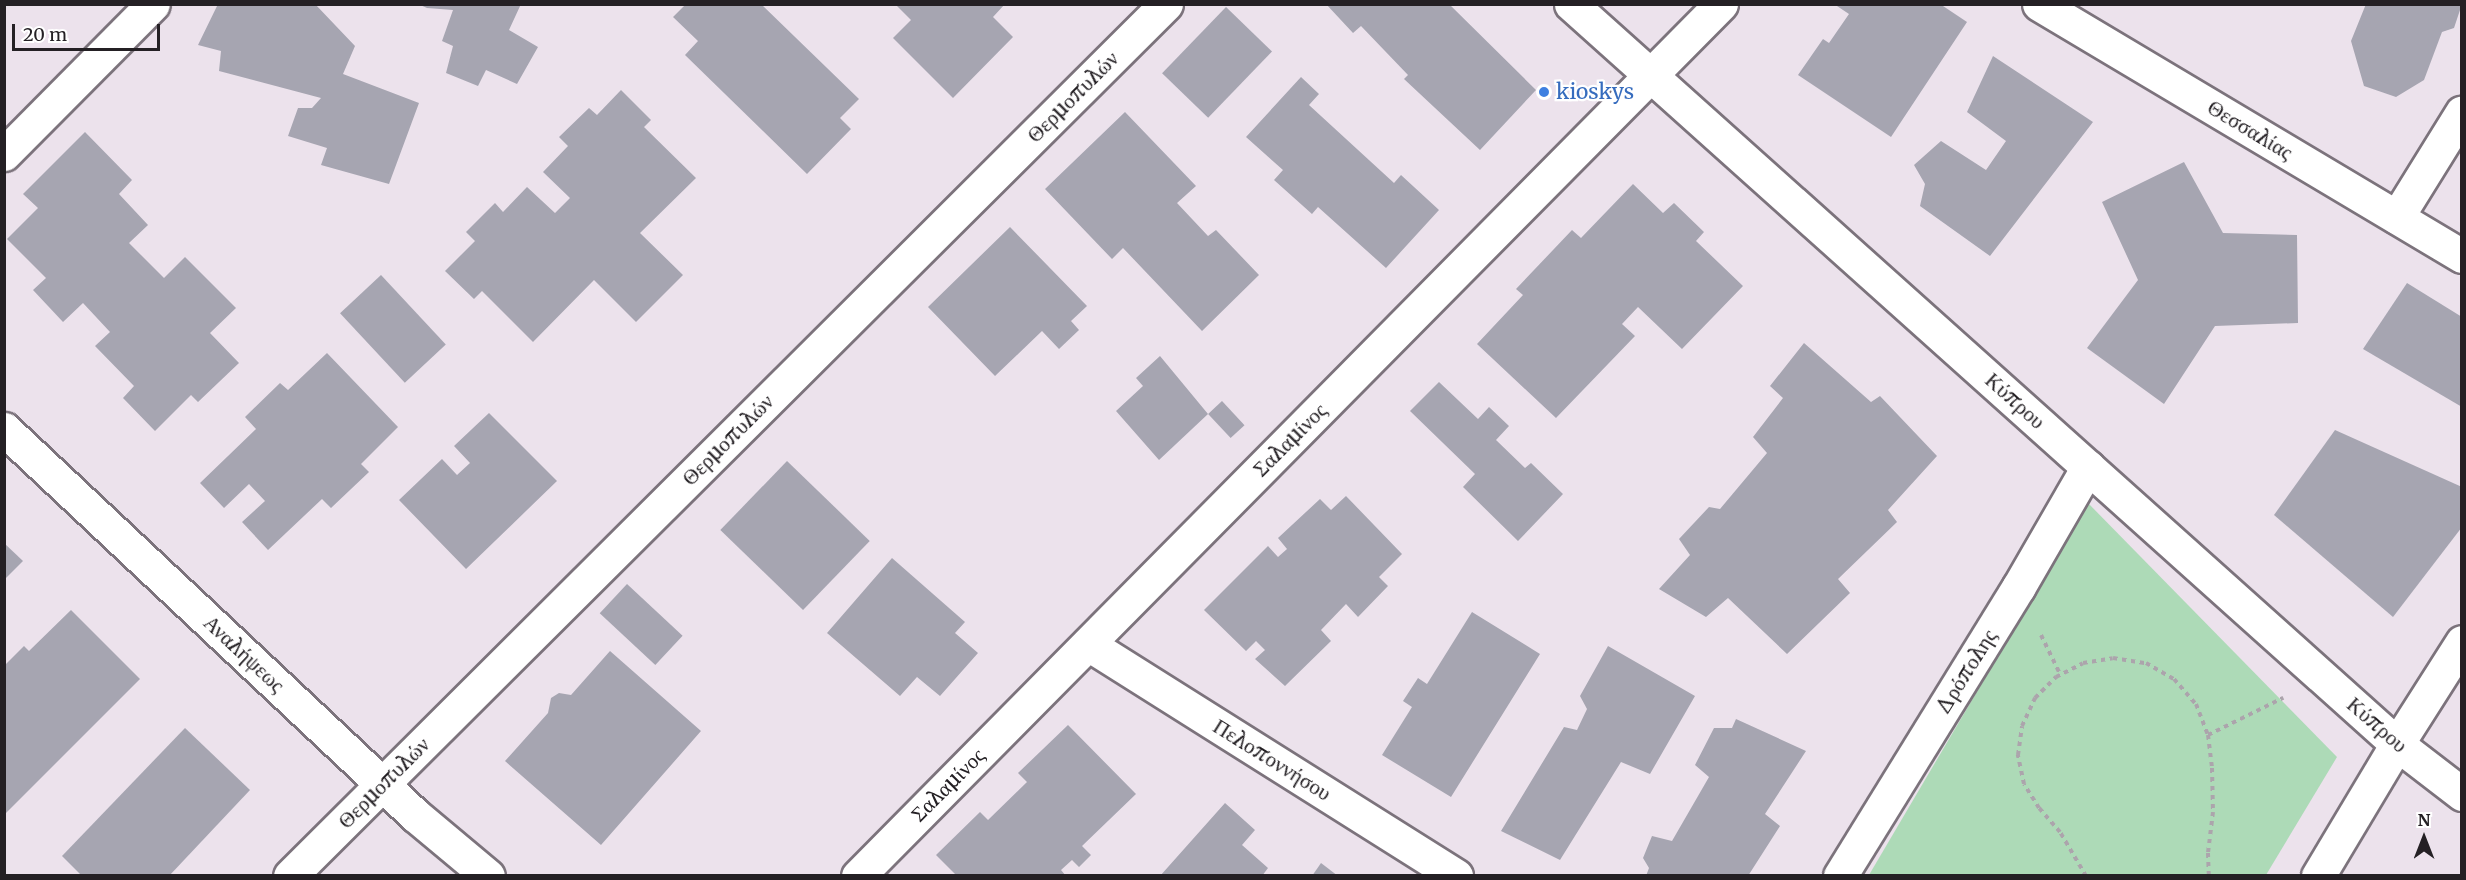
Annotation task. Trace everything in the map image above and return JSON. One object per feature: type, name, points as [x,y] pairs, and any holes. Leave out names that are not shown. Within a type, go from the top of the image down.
[{"type":"street","points":[[4,154],[153,4]]},
{"type":"street","name":"Θερμοπυλών","points":[[291,876],[1166,4]]},
{"type":"street","name":"Κύπρου","points":[[1571,4],[2397,744],[2462,794]]},
{"type":"street","name":"Σαλαμίνος","points":[[858,876],[1722,4]]},
{"type":"street","name":"Θεσσαλίας","points":[[2039,4],[2462,256]]},
{"type":"street","points":[[2397,218],[2462,112]]},
{"type":"street","name":"Αναλήψεως","points":[[4,429],[382,784],[488,876]]},
{"type":"street","name":"Δρόπολης","points":[[1840,876],[2018,588],[2088,467]]},
{"type":"street","points":[[2318,876],[2397,744],[2462,642]]},
{"type":"street","name":"Πελοποννήσου","points":[[1088,644],[1456,876]]},
{"type":"path","points":[[2086,876],[2060,831],[2039,808],[2024,784],[2018,756],[2022,726],[2035,698],[2056,677],[2083,663],[2113,658],[2146,663],[2174,680],[2196,704],[2208,735],[2213,813],[2208,853],[2209,876]]},
{"type":"path","points":[[2208,735],[2324,678]]},
{"type":"green space","points":[[2088,503],[2337,757],[2266,875],[1869,875]]},
{"type":"building","points":[[218,4],[315,4],[355,46],[343,74],[419,103],[389,184],[321,165],[327,148],[288,136],[298,108],[312,108],[321,98],[219,71],[221,51],[198,45]]},
{"type":"building","points":[[418,4],[521,4],[509,30],[538,47],[517,84],[486,70],[478,86],[446,73],[453,46],[442,41],[453,10],[427,8]]},
{"type":"building","points":[[895,4],[1005,4],[993,17],[1013,37],[953,98],[893,38],[911,20]]},
{"type":"building","points":[[1326,4],[1449,4],[1536,90],[1480,150],[1404,79],[1408,75],[1361,26],[1353,33]]},
{"type":"building","points":[[1834,4],[1940,4],[1967,22],[1891,137],[1798,75],[1823,39],[1829,43],[1849,14]]},
{"type":"building","points":[[2366,4],[2462,4],[2454,28],[2442,32],[2424,80],[2396,97],[2364,86],[2351,41]]},
{"type":"building","points":[[685,5],[762,5],[859,99],[840,118],[851,129],[807,174],[685,55],[698,41],[673,17]]},
{"type":"building","points":[[1226,7],[1272,51],[1208,118],[1162,73]]},
{"type":"building","points":[[1993,56],[2093,122],[1990,256],[1920,206],[1925,184],[1914,165],[1941,141],[1986,170],[2006,141],[1967,112]]},
{"type":"building","points":[[1301,77],[1319,94],[1309,105],[1394,183],[1401,175],[1439,210],[1386,268],[1318,207],[1312,214],[1274,180],[1283,170],[1246,137]]},
{"type":"building","points":[[621,90],[651,120],[644,127],[696,178],[640,233],[683,275],[636,322],[594,280],[533,342],[482,291],[474,299],[445,271],[475,241],[466,232],[495,203],[503,212],[527,187],[555,213],[570,198],[543,172],[568,146],[559,137],[589,108],[597,115]]},
{"type":"building","points":[[1125,112],[1196,186],[1177,203],[1208,236],[1216,230],[1259,275],[1202,331],[1123,248],[1112,259],[1045,189]]},
{"type":"building","points":[[85,132],[132,180],[119,194],[148,225],[129,243],[164,278],[185,257],[236,308],[210,333],[239,363],[198,402],[191,395],[155,431],[123,398],[134,386],[95,346],[110,332],[83,303],[63,322],[33,290],[46,278],[7,239],[38,208],[23,194]]},
{"type":"building","points":[[2184,162],[2223,233],[2297,235],[2298,323],[2215,326],[2164,404],[2087,348],[2138,280],[2102,202]]},
{"type":"building","points":[[1633,184],[1663,213],[1674,203],[1704,232],[1696,241],[1743,286],[1682,349],[1638,307],[1622,324],[1635,336],[1556,418],[1477,344],[1523,295],[1516,289],[1572,230],[1581,238]]},
{"type":"building","points":[[1010,227],[1087,306],[1071,321],[1079,330],[1059,349],[1042,331],[995,376],[928,307]]},
{"type":"building","points":[[381,275],[446,344],[405,383],[340,313]]},
{"type":"building","points":[[2407,283],[2462,317],[2462,407],[2363,349]]},
{"type":"building","points":[[1804,343],[1871,402],[1880,396],[1937,456],[1888,510],[1897,522],[1838,579],[1850,593],[1787,654],[1728,598],[1706,617],[1659,589],[1690,555],[1679,539],[1709,507],[1720,509],[1767,453],[1753,437],[1783,398],[1770,386]]},
{"type":"building","points":[[327,353],[398,427],[361,464],[369,472],[331,508],[322,499],[268,550],[242,522],[265,501],[249,484],[224,508],[200,483],[256,429],[245,417],[280,383],[288,390]]},
{"type":"building","points":[[1160,356],[1208,414],[1159,460],[1116,411],[1143,386],[1136,378]]},
{"type":"building","points":[[1439,382],[1478,419],[1489,407],[1509,426],[1496,440],[1525,468],[1531,463],[1563,494],[1518,541],[1463,487],[1475,474],[1410,411]]},
{"type":"building","points":[[1222,401],[1245,425],[1231,438],[1208,414]]},
{"type":"building","points":[[489,413],[557,481],[466,569],[399,500],[442,459],[457,475],[470,463],[454,446]]},
{"type":"building","points":[[2335,430],[2462,487],[2462,527],[2393,617],[2274,515]]},
{"type":"building","points":[[787,461],[870,541],[803,610],[720,530]]},
{"type":"building","points":[[1346,496],[1402,554],[1379,577],[1388,586],[1358,617],[1346,604],[1321,630],[1331,641],[1285,686],[1255,659],[1265,650],[1256,641],[1246,651],[1204,610],[1268,546],[1278,557],[1287,549],[1278,538],[1320,499],[1331,510]]},
{"type":"building","points":[[4,543],[23,561],[4,580]]},
{"type":"building","points":[[892,558],[965,622],[955,633],[978,653],[940,696],[917,677],[900,696],[827,633]]},
{"type":"building","points":[[627,584],[683,636],[655,665],[600,613]]},
{"type":"building","points":[[71,610],[140,679],[6,813],[4,666],[24,646],[29,651]]},
{"type":"building","points":[[1472,612],[1540,654],[1451,797],[1382,755],[1412,707],[1403,701],[1418,678],[1427,684]]},
{"type":"building","points":[[1608,646],[1695,696],[1650,774],[1621,762],[1560,860],[1501,831],[1564,727],[1577,730],[1587,709],[1580,696]]},
{"type":"building","points":[[610,651],[701,731],[601,845],[505,761],[548,713],[551,698],[559,693],[571,695]]},
{"type":"building","points":[[1736,719],[1806,751],[1765,814],[1780,826],[1748,876],[1646,876],[1649,868],[1643,858],[1652,836],[1672,841],[1709,777],[1695,765],[1714,728],[1732,728]]},
{"type":"building","points":[[1068,725],[1136,794],[1082,846],[1091,855],[1079,867],[1072,860],[1061,870],[1066,876],[957,876],[936,855],[980,812],[988,820],[1027,782],[1018,773]]},
{"type":"building","points":[[185,728],[250,790],[169,876],[82,876],[62,856]]},
{"type":"building","points":[[1225,803],[1255,830],[1242,845],[1268,868],[1262,876],[1160,876]]},
{"type":"building","points":[[1321,863],[1338,876],[1312,876]]},
{"type":"place","name":"kioskys","points":[[1544,92]]}]
